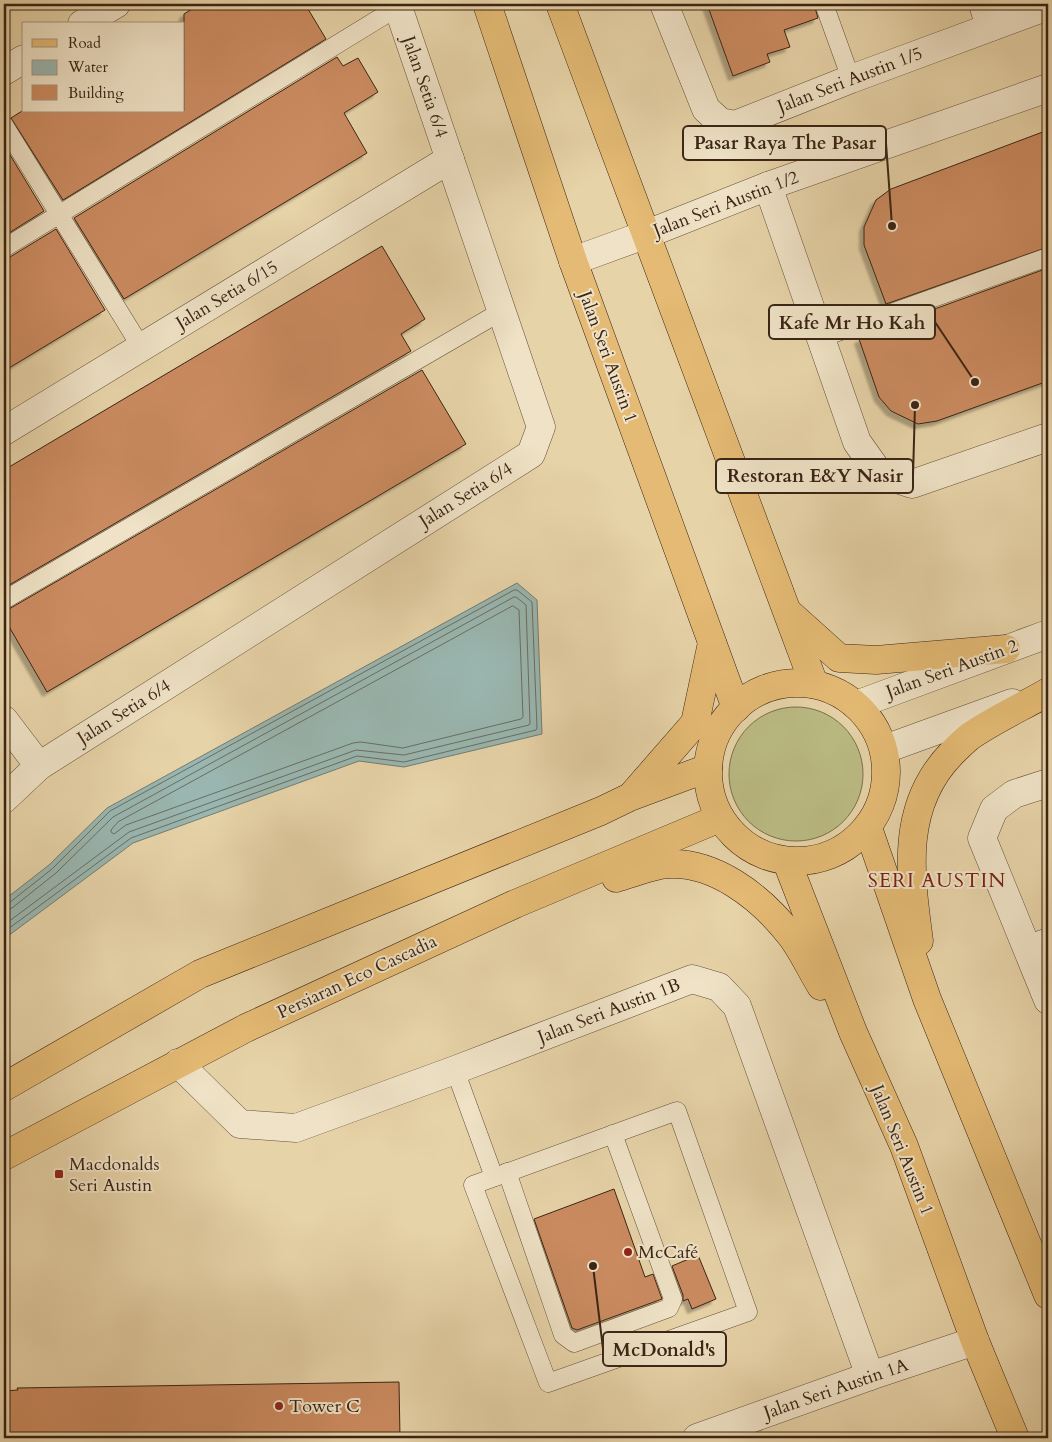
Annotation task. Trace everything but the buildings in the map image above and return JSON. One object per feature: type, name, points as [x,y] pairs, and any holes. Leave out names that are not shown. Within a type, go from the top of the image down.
[{"type":"main road","name":"Jalan Seri Austin 1","points":[[487,4],[573,261],[736,708]]},
{"type":"main road","points":[[560,4],[814,684]]},
{"type":"main road","points":[[787,612],[839,658],[876,660],[1006,650]]},
{"type":"main road","points":[[630,797],[695,723],[712,643]]},
{"type":"main road","points":[[793,683],[814,684],[837,692],[856,704],[874,725],[884,749],[887,777],[881,804],[868,828],[845,849],[817,860],[787,862],[760,855],[737,840],[720,818],[710,794],[708,768],[712,746],[722,725],[736,708],[753,695],[772,687],[793,683]]},
{"type":"main road","points":[[927,999],[912,869],[912,842],[921,799],[939,767],[968,738],[1048,691]]},
{"type":"main road","points":[[4,1087],[200,974],[601,812],[630,797],[708,768]]},
{"type":"main road","name":"Persiaran Eco Cascadia","points":[[4,1156],[246,1028],[515,904],[720,818]]},
{"type":"main road","points":[[868,828],[927,999],[1048,1295]]},
{"type":"main road","name":"Jalan Seri Austin 1","points":[[787,862],[853,1032],[904,1146],[975,1341],[1015,1438]]},
{"type":"main road","points":[[515,904],[660,865],[691,865],[717,875],[747,892],[768,911],[792,937],[817,979],[853,1032]]},
{"type":"street","points":[[85,22],[116,4]]},
{"type":"street","name":"Jalan Seri Austin 1/5","points":[[664,4],[706,109],[720,122],[735,125],[851,79],[986,15],[1048,6]]},
{"type":"street","name":"Jalan Setia 6/4","points":[[4,799],[39,766],[531,454],[542,427],[397,6]]},
{"type":"street","points":[[4,71],[22,60]]},
{"type":"street","name":"Jalan Seri Austin 1/2","points":[[573,261],[768,186],[1048,88]]},
{"type":"street","name":"Jalan Setia 6/15","points":[[4,431],[450,159]]},
{"type":"street","points":[[768,186],[857,442],[879,473],[912,484],[1048,437]]},
{"type":"street","name":"Jalan Seri Austin 2","points":[[856,704],[1048,634]]},
{"type":"street","points":[[884,749],[1048,691]]},
{"type":"street","points":[[4,720],[39,766]]},
{"type":"street","points":[[1048,782],[1014,794],[994,809],[982,838],[1037,941],[1048,1000]]},
{"type":"street","name":"Jalan Seri Austin 1B","points":[[178,1063],[240,1124],[296,1128],[455,1070],[692,979],[720,987],[736,1006],[870,1376]]},
{"type":"street","name":"Jalan Seri Austin 1A","points":[[697,1438],[870,1376],[975,1341]]},
{"type":"lane","points":[[824,4],[851,79]]},
{"type":"lane","points":[[4,248],[397,6]]},
{"type":"lane","points":[[4,125],[141,347]]},
{"type":"lane","points":[[821,338],[1048,257]]},
{"type":"lane","points":[[4,600],[502,311]]},
{"type":"lane","points":[[455,1070],[500,1175],[563,1335],[574,1343],[669,1308],[673,1299],[613,1134]]},
{"type":"lane","points":[[677,1111],[748,1312],[548,1383],[473,1185],[613,1134],[677,1111]]},
{"type":"green space","points":[[796,707],[821,713],[843,727],[857,749],[863,774],[857,799],[843,821],[821,835],[796,841],[771,835],[749,821],[735,799],[729,774],[735,749],[749,727],[771,713]]},
{"type":"water","points":[[517,583],[537,600],[542,734],[404,767],[359,761],[133,843],[4,939],[4,900],[49,865],[107,808]]},
{"type":"place","name":"Pasar Raya The Pasar","points":[[892,226]]},
{"type":"place","name":"Kafe Mr Ho Kah","points":[[975,382]]},
{"type":"place","name":"Restoran E&Y Nasir","points":[[915,405]]},
{"type":"place","name":"Macdonalds Seri Austin","points":[[59,1174]]},
{"type":"place","name":"McCafé","points":[[628,1252]]},
{"type":"place","name":"McDonald's","points":[[593,1266]]},
{"type":"place","name":"Tower C","points":[[279,1406]]},
{"type":"district","name":"SERI AUSTIN","points":[[937,880]]}]
